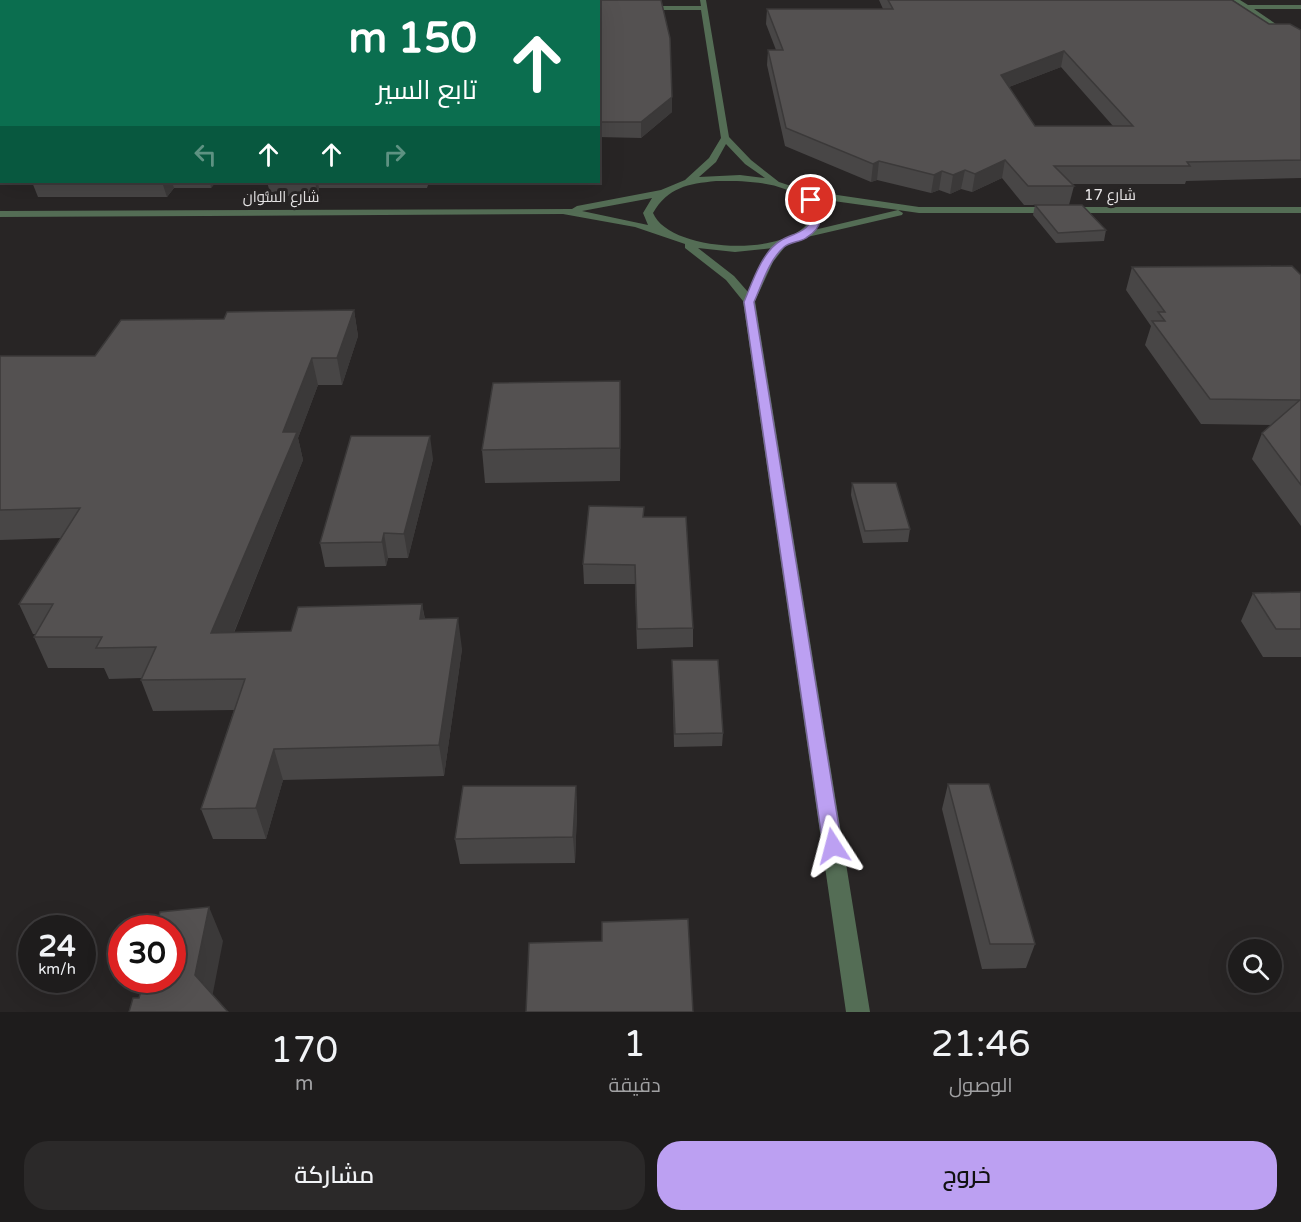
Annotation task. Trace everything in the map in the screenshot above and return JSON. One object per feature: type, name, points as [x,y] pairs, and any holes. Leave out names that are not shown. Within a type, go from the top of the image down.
[{"type":"street","points":[[1236,0],[1301,44]]},
{"type":"street","points":[[634,8],[703,4],[725,138],[748,162],[811,200],[817,209],[818,218],[813,227],[803,236]]},
{"type":"street","points":[[1247,8],[1301,7]]},
{"type":"street","points":[[688,182],[713,160],[725,138]]},
{"type":"street","points":[[688,182],[735,178],[783,185]]},
{"type":"street","name":"شارع السُّوان","points":[[562,211],[660,193],[688,182]]},
{"type":"street","name":"شارع 17","points":[[799,192],[919,210],[1301,210]]},
{"type":"street","points":[[660,193],[650,203],[648,213],[652,223],[663,232]]},
{"type":"street","name":"شارع 17","points":[[679,240],[729,249],[782,244],[848,223],[919,210]]},
{"type":"street","name":"شارع السُّوان","points":[[0,214],[562,211],[615,219],[663,232],[679,240]]},
{"type":"street","points":[[679,240],[730,278],[749,302],[858,1012]]},
{"type":"street","points":[[749,302],[768,261],[782,244]]},
{"type":"building","points":[[600,0],[661,0],[670,38],[672,97],[641,122],[600,122]]},
{"type":"building","points":[[888,0],[1232,0],[1269,24],[1290,24],[1301,30],[1301,160],[1187,162],[1190,166],[1054,166],[1074,186],[1028,186],[1005,160],[975,174],[965,170],[953,175],[942,171],[934,175],[879,161],[873,164],[786,128],[768,50],[783,50],[767,9],[893,9]],"holes":[[[1064,51],[1133,126],[1035,126],[1001,75]]]},
{"type":"building","points":[[1035,205],[1082,205],[1106,230],[1058,233]]},
{"type":"building","points":[[1292,266],[1301,275],[1301,485],[1262,433],[1300,400],[1210,399],[1152,321],[1165,321],[1158,312],[1165,312],[1132,267]]},
{"type":"building","points":[[354,310],[337,358],[312,358],[283,432],[297,432],[211,633],[291,631],[298,607],[422,604],[420,619],[458,618],[439,745],[274,749],[256,808],[201,809],[245,679],[141,680],[156,647],[96,648],[102,637],[34,637],[53,604],[19,604],[80,508],[0,510],[0,356],[95,356],[121,320],[224,319],[227,312]]},
{"type":"building","points":[[620,381],[620,448],[482,450],[493,383]]},
{"type":"building","points":[[351,436],[430,436],[404,534],[384,533],[382,542],[320,543]]},
{"type":"building","points":[[852,483],[896,483],[910,529],[865,531]]},
{"type":"building","points":[[589,506],[644,507],[643,517],[686,517],[693,628],[637,629],[635,565],[583,564]]},
{"type":"building","points":[[1301,592],[1301,629],[1276,629],[1253,593]]},
{"type":"building","points":[[672,660],[718,660],[723,733],[675,734]]},
{"type":"building","points":[[948,784],[989,784],[1035,944],[990,944]]},
{"type":"building","points":[[463,786],[576,786],[573,837],[455,839]]},
{"type":"building","points":[[209,907],[195,975],[228,1012],[129,1012],[133,998],[139,998],[140,993],[186,993],[186,915],[159,915],[160,912]]},
{"type":"building","points":[[688,919],[693,1012],[526,1012],[529,943],[602,941],[602,922]]},
{"type":"route","points":[[811,200],[817,209],[818,218],[813,227],[803,236],[782,244],[768,261],[749,302],[833,846]]}]
